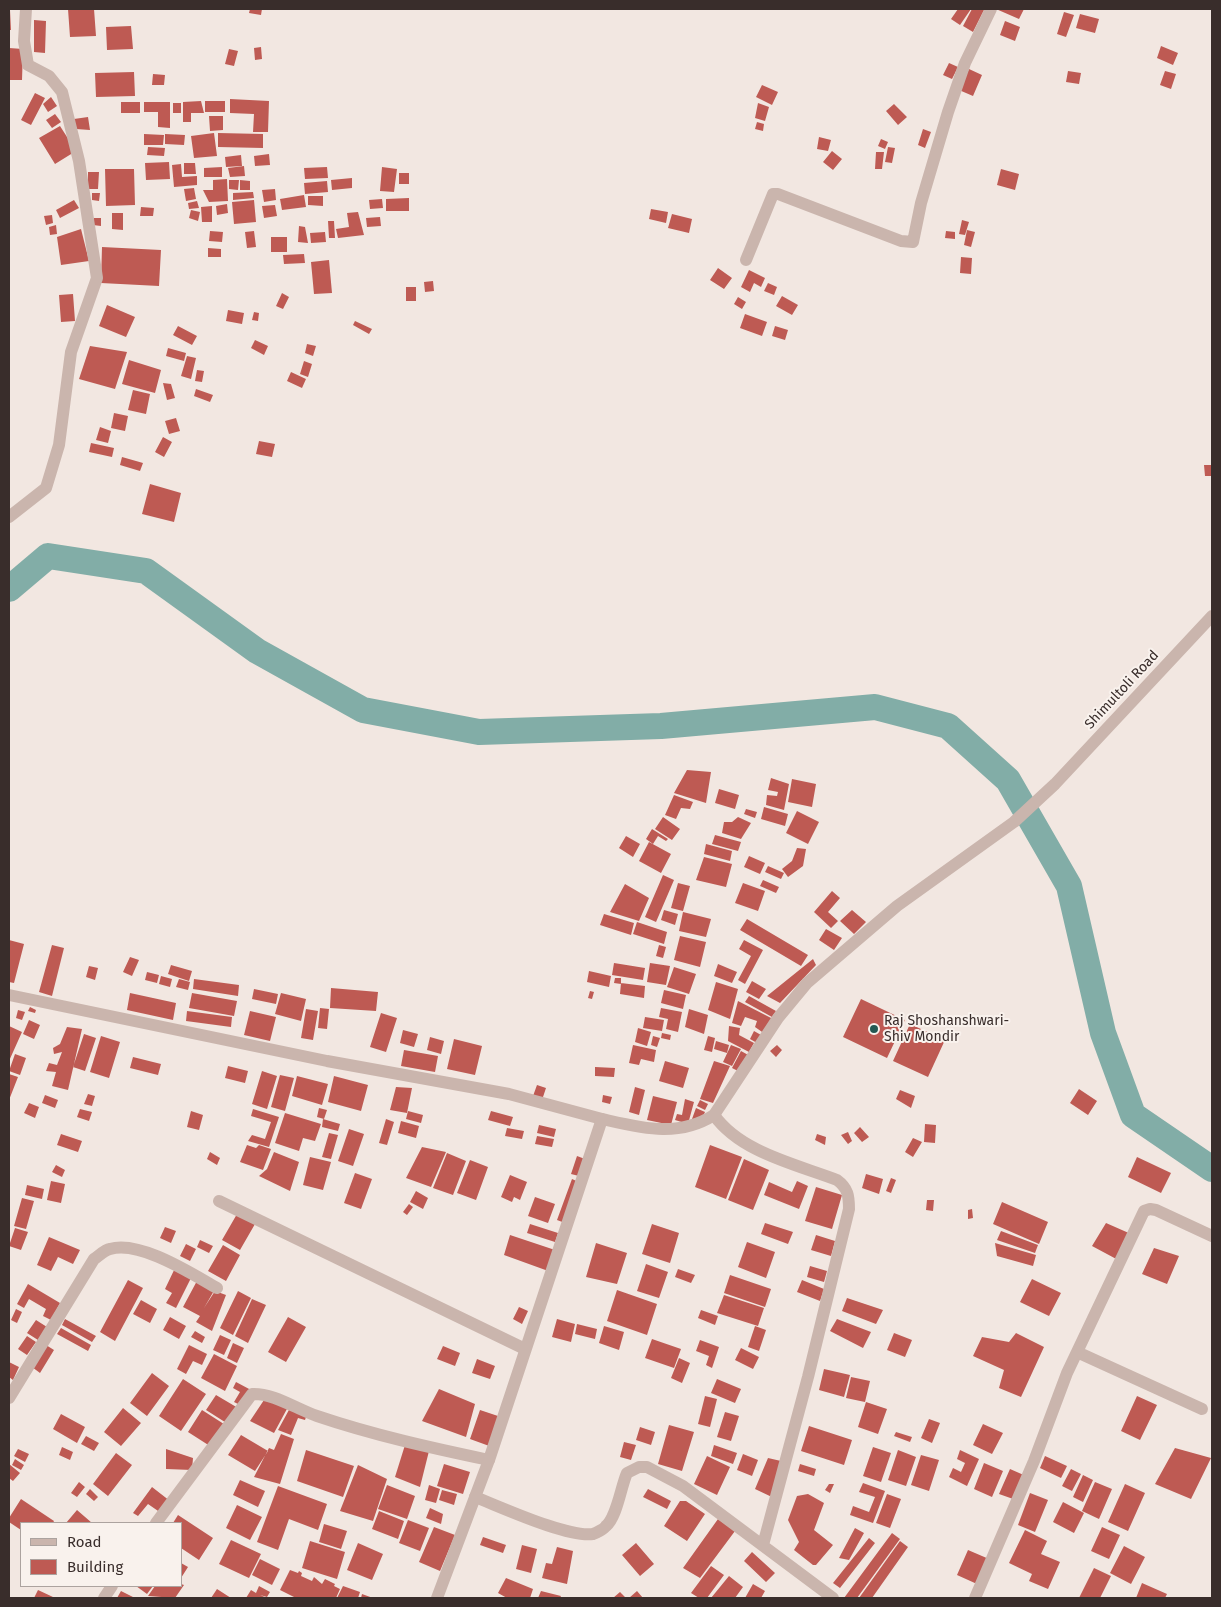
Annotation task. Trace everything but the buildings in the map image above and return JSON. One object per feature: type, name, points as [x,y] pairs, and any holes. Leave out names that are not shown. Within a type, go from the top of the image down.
[{"type":"street","points":[[9,517],[46,488],[59,445],[71,352],[97,278],[79,161],[62,92],[49,76],[28,65],[24,41],[26,9]]},
{"type":"street","points":[[746,260],[773,194],[778,194],[901,242],[913,242],[921,203],[948,112],[965,63],[991,9]]},
{"type":"street","name":"Shimultoli Road","points":[[714,1114],[778,1018],[807,983],[897,906],[1014,822],[1055,784],[1212,616]]},
{"type":"street","points":[[9,995],[328,1061],[509,1094],[641,1128],[669,1131],[703,1122],[714,1114],[724,1128],[738,1140],[836,1180],[845,1186],[849,1199],[849,1209],[808,1377],[764,1544]]},
{"type":"street","points":[[437,1598],[489,1460],[602,1119]]},
{"type":"street","points":[[219,1201],[525,1349]]},
{"type":"street","points":[[975,1598],[1034,1461],[1067,1373],[1144,1210],[1156,1210],[1212,1236]]},
{"type":"street","points":[[9,1398],[94,1259],[108,1249],[122,1247],[164,1258],[217,1288]]},
{"type":"street","points":[[1077,1352],[1202,1409]]},
{"type":"street","points":[[157,1522],[252,1394],[262,1394],[316,1416],[404,1442],[489,1460]]},
{"type":"street","points":[[475,1497],[546,1524],[593,1534],[606,1527],[612,1520],[627,1472],[639,1467],[647,1468],[683,1486],[764,1544],[794,1572],[833,1598]]},
{"type":"street","points":[[104,1598],[111,1587]]},
{"type":"waterway","points":[[9,589],[48,556],[146,571],[257,651],[363,710],[479,732],[661,726],[875,707],[948,726],[1008,780],[1069,886],[1103,1033],[1133,1115],[1212,1169]]},
{"type":"place","name":"Raj Shoshanshwari- Shiv Mondir","points":[[874,1029]]}]
